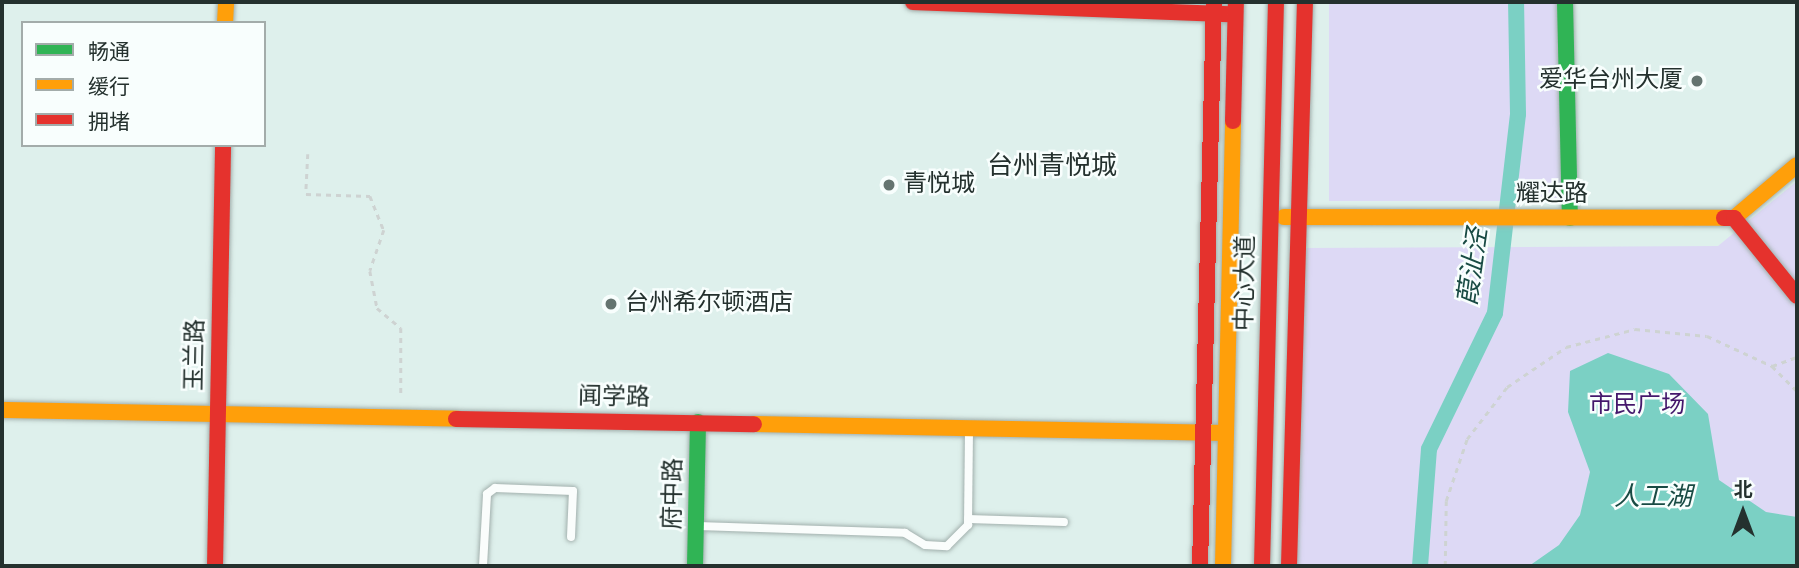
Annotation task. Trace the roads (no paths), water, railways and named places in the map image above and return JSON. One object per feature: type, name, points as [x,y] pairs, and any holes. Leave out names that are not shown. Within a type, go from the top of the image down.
[{"type":"street","points":[[225,21],[226,2]]},
{"type":"street","points":[[913,2],[1236,8]]},
{"type":"street","name":"中心大道","points":[[1262,566],[1276,2]]},
{"type":"street","points":[[1289,566],[1305,2]]},
{"type":"street","points":[[1564,2],[1570,218]]},
{"type":"street","points":[[1200,566],[1214,8]]},
{"type":"street","name":"中心大道","points":[[1223,566],[1236,8]]},
{"type":"street","name":"玉兰路","points":[[215,566],[223,147]]},
{"type":"street","points":[[1797,165],[1734,218],[1797,296]]},
{"type":"street","name":"耀达路","points":[[1270,218],[1734,218]]},
{"type":"street","name":"闻学路","points":[[2,410],[1226,433]]},
{"type":"street","name":"府中路","points":[[695,566],[698,422]]},
{"type":"street","points":[[1262,519],[1282,566]]},
{"type":"street","points":[[1214,566],[1224,522]]},
{"type":"lane","points":[[695,526],[905,533],[925,545],[947,546],[968,519],[969,428]]},
{"type":"lane","points":[[483,566],[487,494],[495,488],[573,491],[571,537]]},
{"type":"lane","points":[[968,519],[1064,522]]},
{"type":"water","name":"人工湖","points":[[1608,353],[1669,374],[1708,414],[1719,480],[1766,512],[1797,517],[1797,566],[1529,566],[1559,545],[1580,515],[1590,472],[1568,412],[1570,371]]},
{"type":"waterway","name":"葭沚泾","points":[[1420,566],[1429,449],[1495,313],[1518,114],[1516,2]]},
{"type":"place","name":"爱华台州大厦","points":[[1697,81]]},
{"type":"place","name":"青悦城","points":[[889,185]]},
{"type":"place","name":"台州希尔顿酒店","points":[[611,304]]},
{"type":"district","name":"台州青悦城","points":[[1052,167]]},
{"type":"park label","name":"市民广场","points":[[1637,406]]}]
